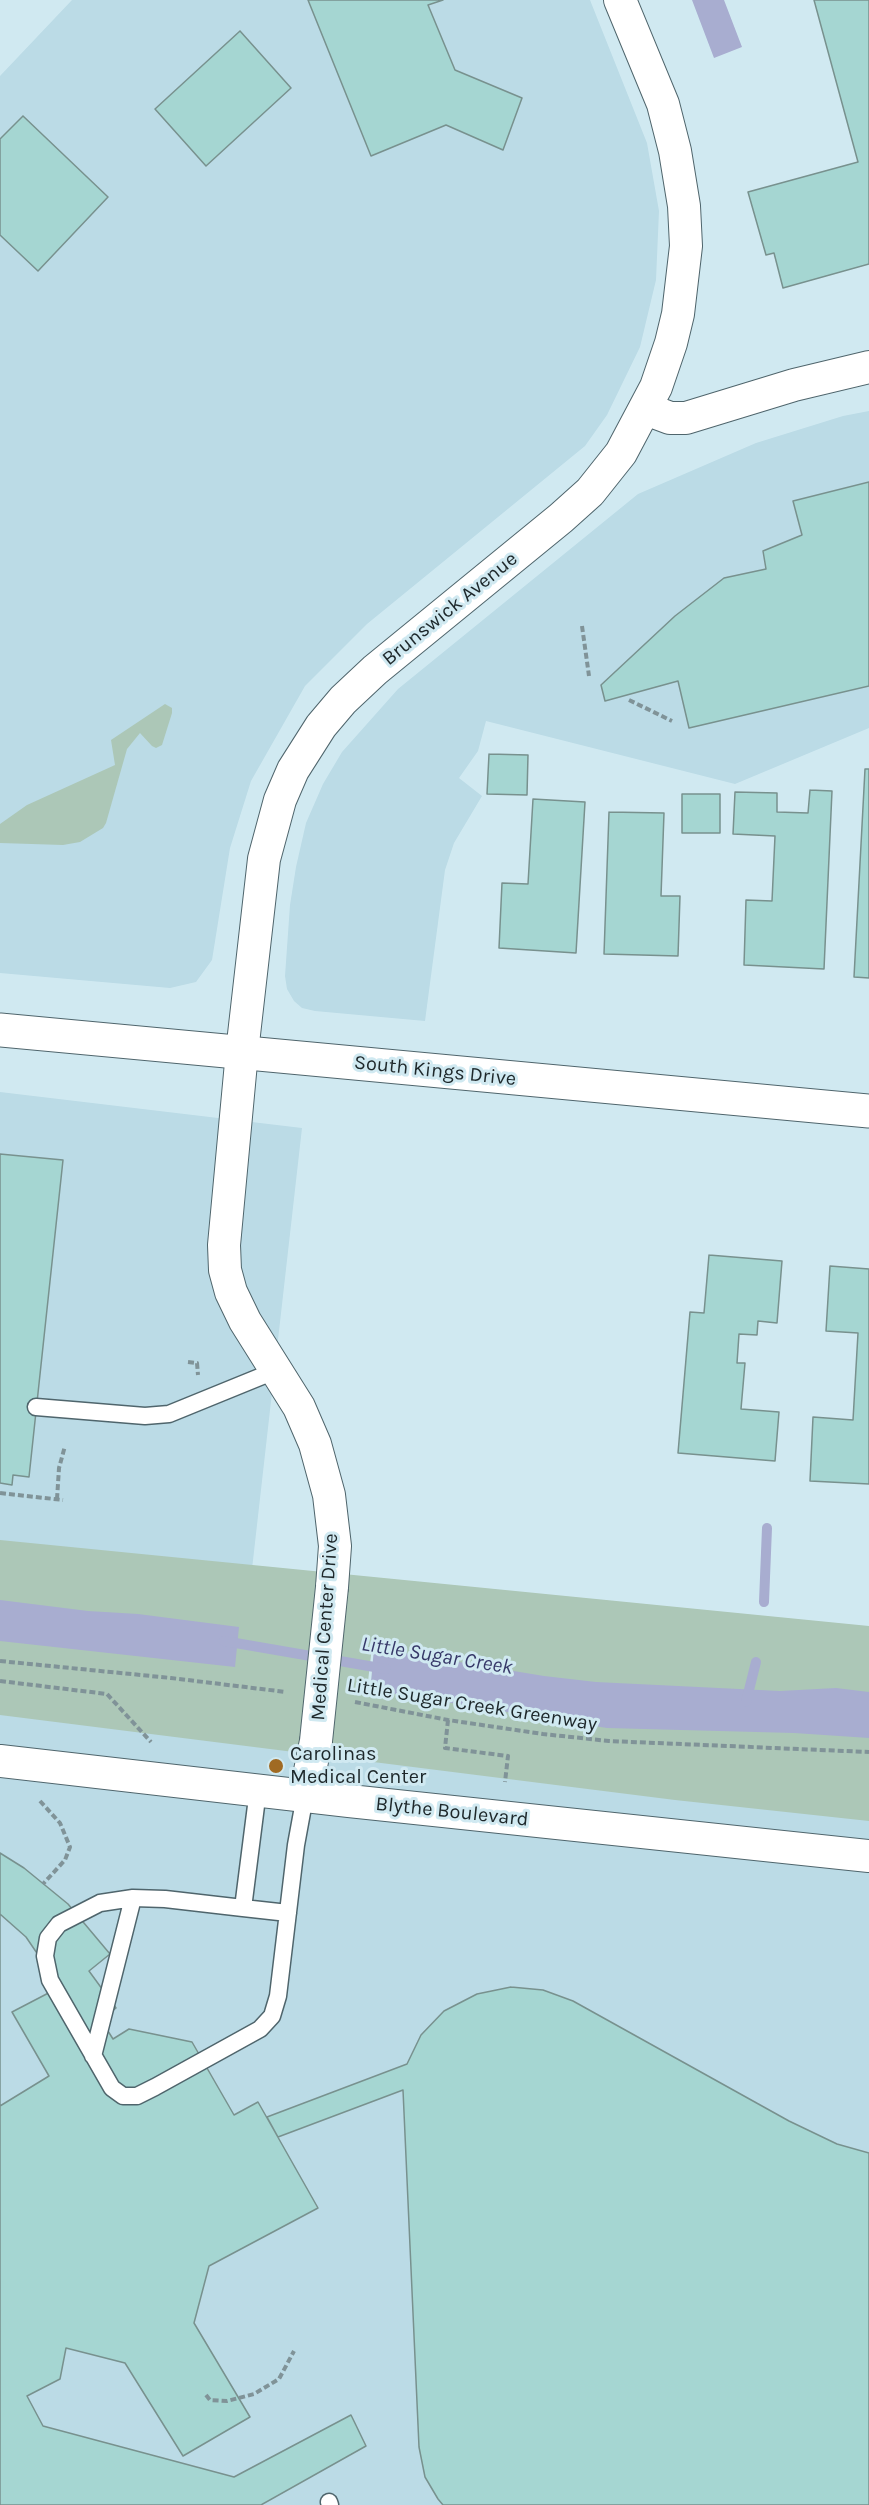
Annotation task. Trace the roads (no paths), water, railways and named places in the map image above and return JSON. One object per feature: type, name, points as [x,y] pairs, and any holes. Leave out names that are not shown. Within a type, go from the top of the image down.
[{"type":"street","name":"Brunswick Avenue","points":[[242,1052],[268,840],[280,800],[307,746],[343,700],[375,670],[590,492],[621,453],[646,409],[672,344],[686,246],[684,206],[675,151],[663,104],[620,0]]},
{"type":"street","points":[[646,409],[670,418],[686,418],[794,385],[869,367]]},
{"type":"street","name":"South Kings Drive","points":[[0,1030],[869,1111]]},
{"type":"street","name":"Medical Center Drive","points":[[242,1052],[224,1245],[225,1270],[231,1292],[245,1320],[299,1407],[315,1444],[329,1495],[335,1546],[316,1741],[305,1796]]},
{"type":"street","name":"Blythe Boulevard","points":[[0,1761],[869,1856]]},
{"type":"lane","points":[[36,1407],[145,1416],[169,1414],[277,1370]]},
{"type":"lane","points":[[243,1908],[258,1790]]},
{"type":"lane","points":[[288,1913],[165,1899],[132,1898],[100,1903],[59,1924],[48,1938],[45,1956],[50,1980],[112,2088],[123,2096],[137,2096],[260,2029],[272,2016],[278,1996],[305,1796]]},
{"type":"lane","points":[[93,2056],[132,1898]]},
{"type":"waterway","points":[[764,1602],[767,1528]]},
{"type":"waterway","name":"Little Sugar Creek","points":[[224,1641],[386,1669]]},
{"type":"waterway","points":[[746,1702],[756,1662]]},
{"type":"place","name":"Carolinas Medical Center","points":[[276,1766]]}]
